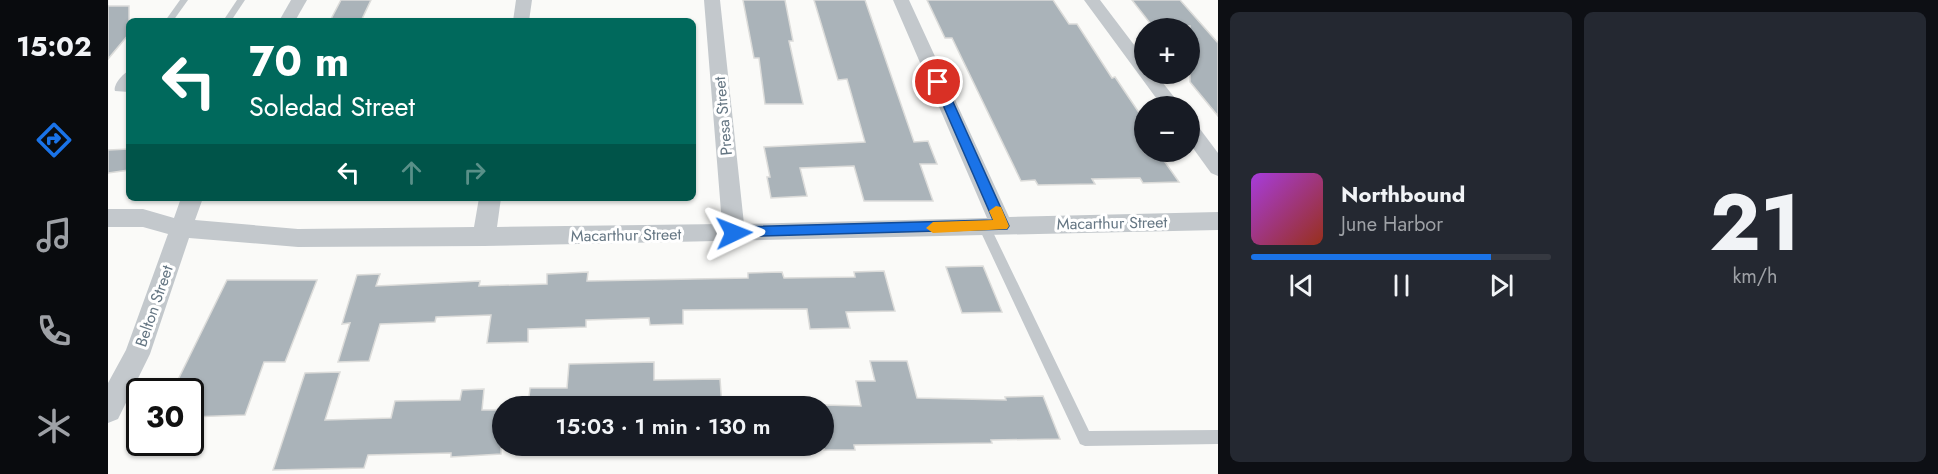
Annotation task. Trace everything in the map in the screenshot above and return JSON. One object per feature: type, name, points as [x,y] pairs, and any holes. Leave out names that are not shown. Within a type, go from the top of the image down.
[{"type":"street","points":[[289,18],[299,0]]},
{"type":"street","points":[[521,18],[524,0]]},
{"type":"street","name":"Presa Street","points":[[712,0],[734,233]]},
{"type":"street","points":[[902,0],[993,226]]},
{"type":"street","points":[[1092,0],[1134,56]]},
{"type":"street","points":[[1155,84],[1164,96]]},
{"type":"street","points":[[1200,144],[1218,168]]},
{"type":"street","name":"Belton Street","points":[[108,410],[137,354],[191,201]]},
{"type":"street","points":[[484,237],[490,201]]},
{"type":"street","name":"Macarthur Street","points":[[108,218],[143,218],[180,228],[298,238],[734,233],[1218,221]]},
{"type":"lane","points":[[171,18],[184,0]]},
{"type":"lane","points":[[229,18],[241,0]]},
{"type":"lane","points":[[993,226],[1085,439],[1218,438]]},
{"type":"building","points":[[341,0],[371,0],[362,18],[332,18]]},
{"type":"building","points":[[743,0],[785,0],[793,41],[789,41],[803,104],[765,104],[759,58],[754,58]]},
{"type":"building","points":[[814,0],[865,0],[914,142],[928,141],[937,164],[920,164],[933,201],[864,201],[854,166],[800,168],[807,196],[771,198],[767,177],[770,177],[764,147],[865,142],[847,79],[838,80]]},
{"type":"building","points":[[927,0],[1053,0],[1069,24],[1077,24],[1112,78],[1115,77],[1134,105],[1134,162],[1165,162],[1179,182],[1143,183],[1140,178],[1092,179],[1095,184],[1038,185],[1035,180],[1021,181],[952,38],[945,38]]},
{"type":"building","points":[[1132,0],[1180,0],[1196,18],[1146,18]]},
{"type":"building","points":[[108,6],[129,6],[129,18],[126,18],[126,38],[108,59]]},
{"type":"building","points":[[1200,23],[1218,43],[1218,116],[1192,84],[1200,84]]},
{"type":"building","points":[[126,149],[126,170],[108,173],[108,150]]},
{"type":"building","points":[[983,266],[1002,312],[962,313],[946,267]]},
{"type":"building","points":[[884,271],[895,311],[846,312],[850,328],[810,329],[807,309],[683,310],[683,324],[650,325],[649,318],[586,320],[586,327],[528,329],[528,342],[487,343],[491,315],[436,317],[435,322],[380,324],[369,361],[338,362],[350,323],[342,324],[357,275],[380,274],[376,286],[480,281],[479,286],[547,284],[547,274],[588,272],[587,281],[748,278],[748,273],[782,272],[784,278],[855,277],[854,272]]},
{"type":"building","points":[[227,280],[317,280],[285,362],[264,362],[245,415],[204,416],[204,378],[179,378]]},
{"type":"building","points":[[870,361],[907,361],[917,398],[1006,400],[1005,397],[1043,396],[1060,439],[991,440],[992,443],[854,445],[855,450],[834,450],[834,405],[861,406],[856,381],[875,381]]},
{"type":"building","points":[[654,362],[654,380],[720,379],[721,396],[529,396],[530,388],[567,388],[569,364]]},
{"type":"building","points":[[340,372],[325,420],[391,418],[395,401],[460,400],[462,390],[484,389],[482,410],[492,410],[492,455],[451,457],[451,453],[368,455],[364,468],[273,470],[305,373]]},
{"type":"slow traffic","points":[[933,228],[1002,226],[996,211]]},
{"type":"route","points":[[734,233],[1002,226],[938,82]]}]
